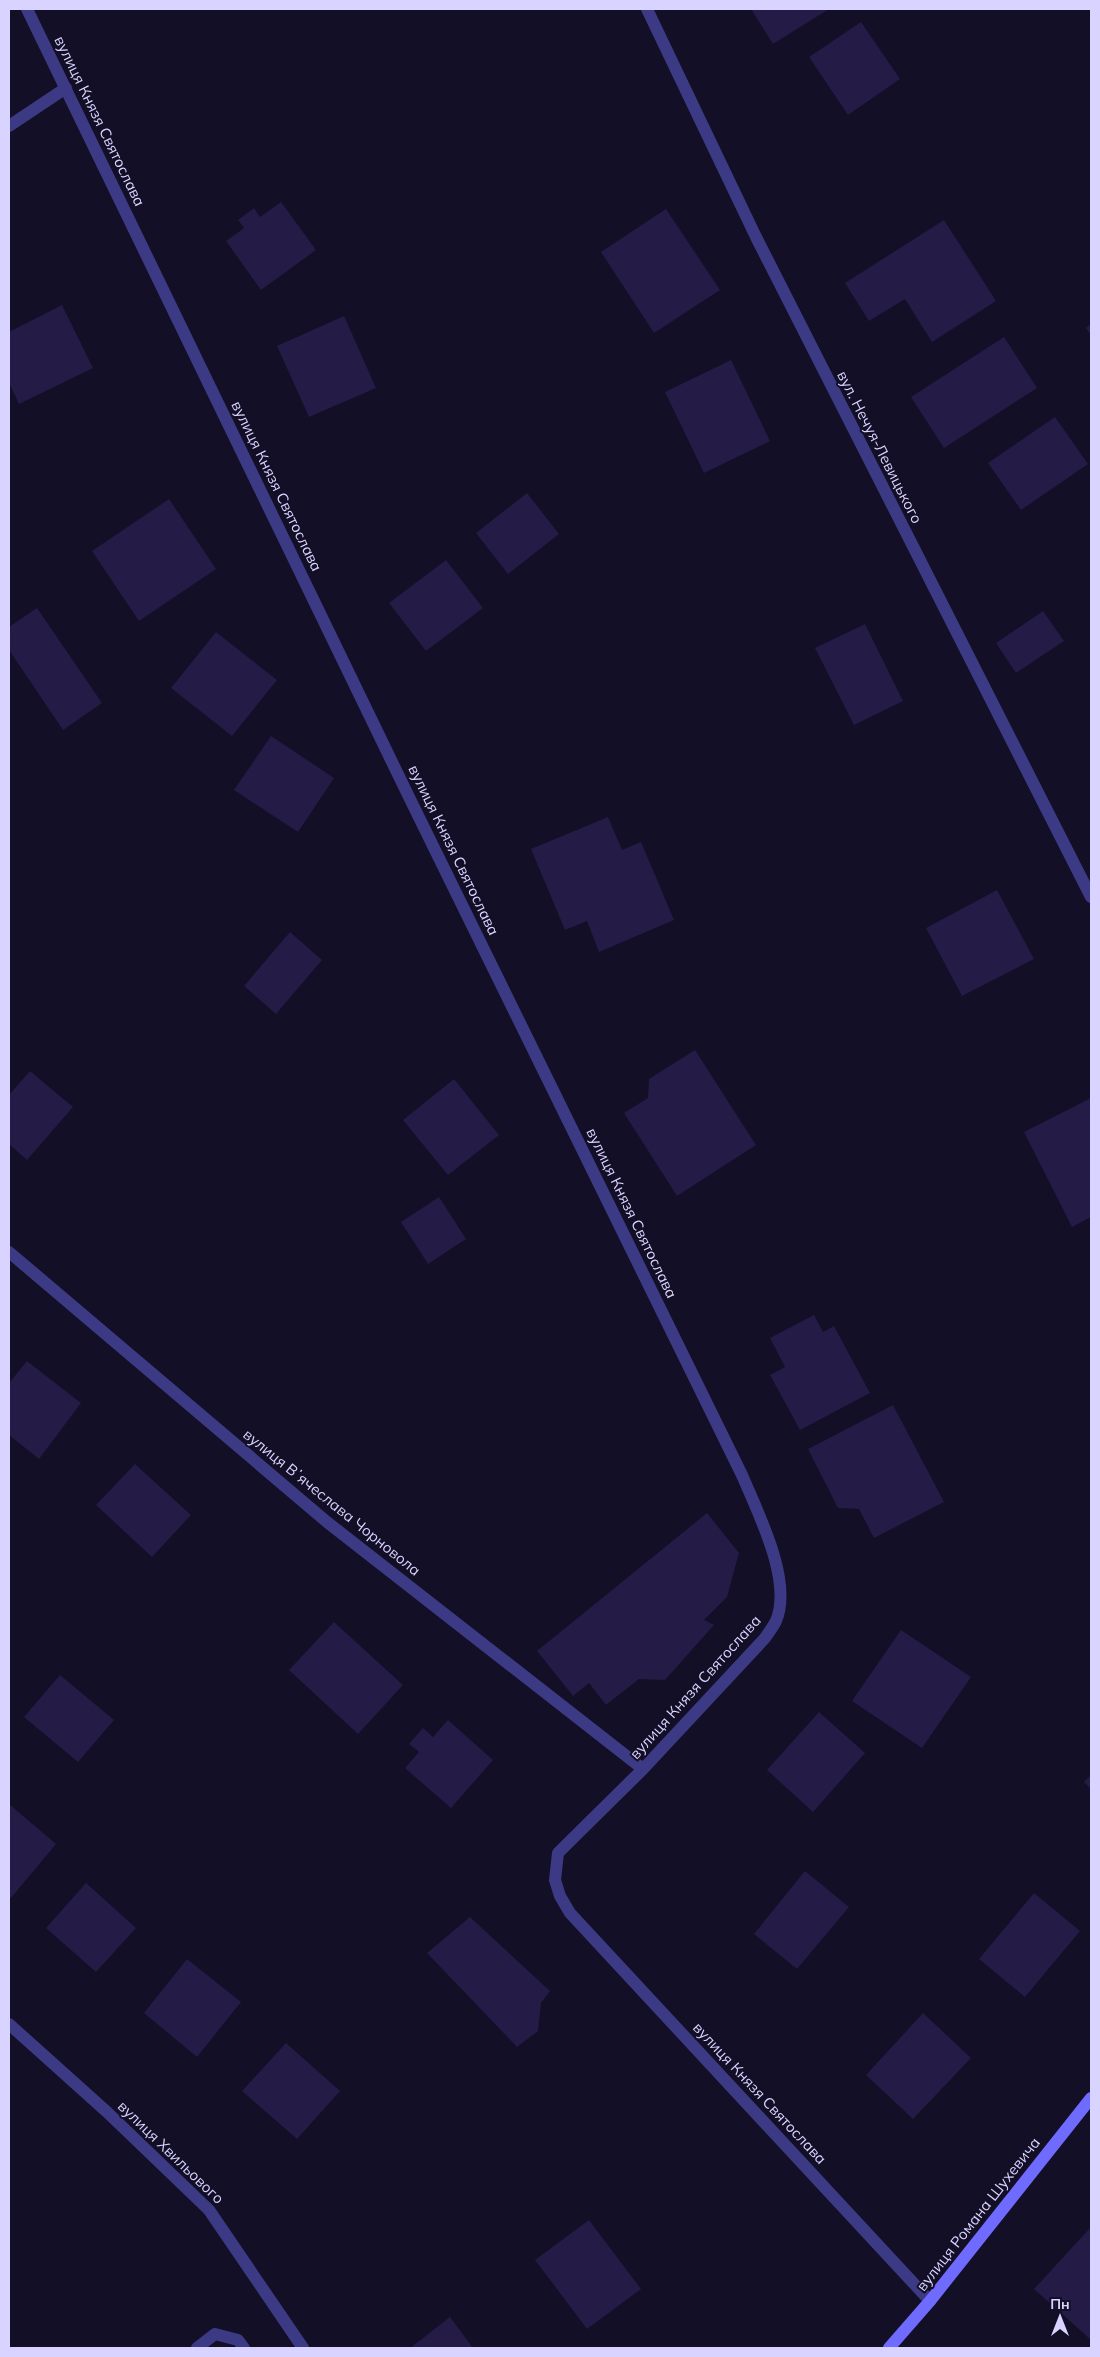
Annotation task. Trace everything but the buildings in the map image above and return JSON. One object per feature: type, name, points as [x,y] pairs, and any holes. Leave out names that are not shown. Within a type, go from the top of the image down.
[{"type":"main road","name":"вулиця Романа Шухевича","points":[[889,2348],[930,2301],[1091,2098]]},
{"type":"street","name":"вулиця Князя Святослава","points":[[27,9],[401,779],[742,1474],[765,1528],[780,1582],[776,1621],[766,1638],[642,1769],[558,1853],[555,1880],[560,1896],[577,1920],[930,2301]]},
{"type":"street","name":"вул. Нечуя-Левицького","points":[[647,9],[756,238],[1091,897]]},
{"type":"street","points":[[9,126],[66,88]]},
{"type":"street","name":"вулиця Вʼячеслава Чорновола","points":[[9,1252],[327,1522],[642,1769]]},
{"type":"street","name":"вулиця Хвильового","points":[[9,2024],[107,2112],[209,2210],[303,2348]]},
{"type":"street","points":[[197,2348],[215,2334],[238,2340],[244,2348]]}]
